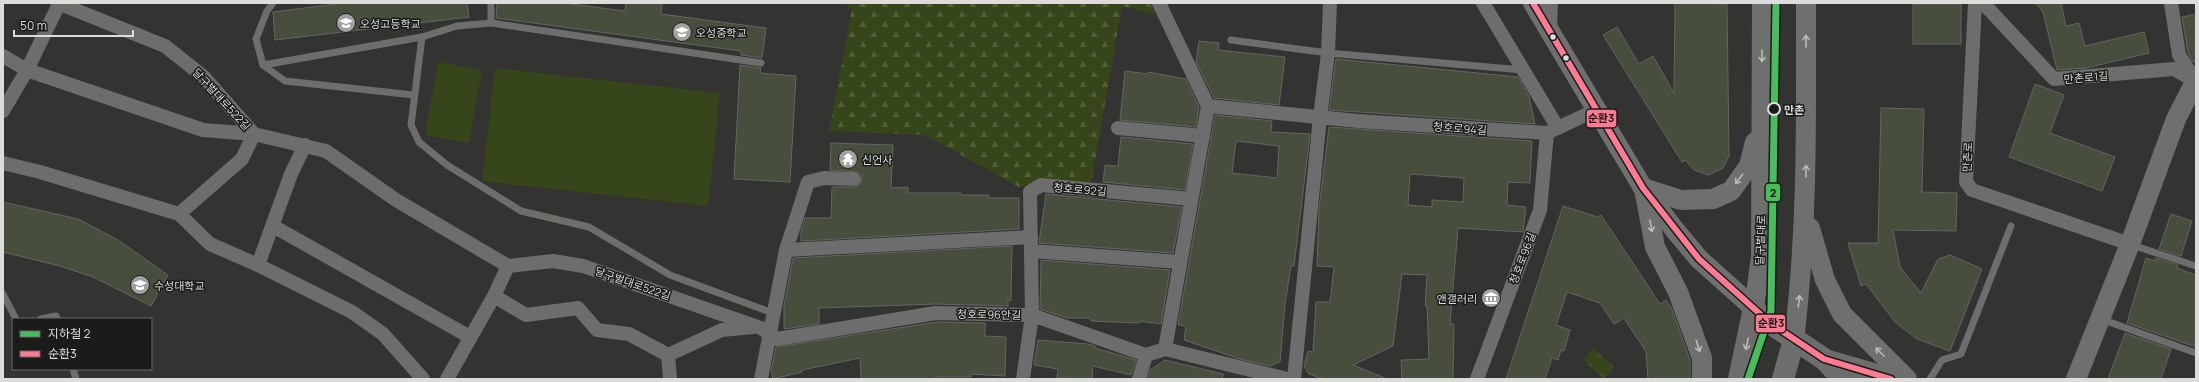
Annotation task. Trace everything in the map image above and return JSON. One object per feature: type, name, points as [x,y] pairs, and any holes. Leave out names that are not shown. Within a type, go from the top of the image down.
[{"type":"main road","points":[[1532,3],[1643,188],[1674,229],[1699,259],[1733,291],[1762,316],[1794,340],[1824,359],[1843,379]]},
{"type":"main road","name":"달구벌대로","points":[[1739,379],[1762,316],[1762,3]]},
{"type":"main road","points":[[1783,379],[1794,340],[1802,276],[1806,208],[1806,3]]},
{"type":"main road","points":[[2076,379],[2130,244],[2176,119],[2196,80]]},
{"type":"main road","points":[[1643,188],[1681,200],[1713,199],[1731,191],[1749,166],[1762,117]]},
{"type":"main road","points":[[1643,188],[1655,247],[1678,292],[1702,358],[1702,379]]},
{"type":"main road","points":[[1806,208],[1812,239],[1825,280],[1842,314],[1907,379]]},
{"type":"main road","points":[[1824,359],[1891,379]]},
{"type":"street","name":"달구벌대로522길","points":[[3,111],[27,70],[59,3],[165,46],[204,77],[254,134]]},
{"type":"street","points":[[1159,3],[1208,106],[1165,349]]},
{"type":"street","points":[[1294,379],[1320,117],[1328,53],[1330,3]]},
{"type":"street","points":[[1483,3],[1523,70],[1553,131]]},
{"type":"street","points":[[1550,32],[1551,3]]},
{"type":"street","name":"만촌로","points":[[1975,3],[1966,182],[1972,190],[2130,244]]},
{"type":"street","name":"만촌로1길","points":[[1983,3],[2054,79],[2174,69],[2196,80]]},
{"type":"street","points":[[2171,3],[2179,55],[2196,80]]},
{"type":"street","name":"달구벌대로522길","points":[[3,56],[27,70],[203,130],[254,134],[326,151],[396,200],[508,266],[553,261],[583,266],[755,326],[769,333]]},
{"type":"street","points":[[1208,106],[1320,117]]},
{"type":"street","name":"청호로94길","points":[[1320,117],[1553,131],[1596,110]]},
{"type":"street","points":[[1118,128],[1203,136]]},
{"type":"street","name":"청호로96길","points":[[1477,379],[1540,210],[1553,131]]},
{"type":"street","name":"달구벌대로522길","points":[[179,214],[242,160],[254,134]]},
{"type":"street","points":[[258,265],[291,174],[305,145]]},
{"type":"street","points":[[3,163],[40,172],[179,214],[210,244],[258,265],[352,312],[382,334],[423,379]]},
{"type":"street","points":[[760,379],[772,313],[786,250],[808,182],[824,178],[854,179]]},
{"type":"street","name":"청호로92길","points":[[1032,315],[1030,192],[1041,186],[1191,199]]},
{"type":"street","points":[[273,226],[470,337]]},
{"type":"street","points":[[786,250],[1031,237]]},
{"type":"street","points":[[1032,251],[1180,262]]},
{"type":"street","points":[[447,379],[494,296],[508,266]]},
{"type":"street","points":[[494,296],[526,315],[578,308],[597,330],[629,334],[668,355]]},
{"type":"street","name":"청호로96안길","points":[[769,333],[776,339],[936,313],[1032,315],[1146,355]]},
{"type":"street","points":[[1023,379],[1032,315]]},
{"type":"street","points":[[668,355],[722,330],[755,326]]},
{"type":"street","points":[[1139,379],[1146,355],[1165,349],[1287,379]]},
{"type":"street","points":[[668,355],[670,379]]},
{"type":"lane","points":[[273,3],[266,11],[256,39],[263,65],[285,81],[414,95]]},
{"type":"lane","points":[[491,3],[491,23]]},
{"type":"lane","points":[[263,65],[422,37],[457,26],[491,23],[761,63]]},
{"type":"lane","points":[[422,37],[411,125],[419,142],[448,165],[521,211],[589,227],[670,275],[772,313]]},
{"type":"lane","points":[[1231,40],[1328,53],[1523,70]]},
{"type":"lane","points":[[1930,379],[1942,360],[1961,354],[2011,226]]},
{"type":"lane","name":"만촌로","points":[[2130,244],[2196,266]]},
{"type":"lane","points":[[3,294],[15,318]]},
{"type":"lane","points":[[46,318],[56,316],[57,318]]},
{"type":"lane","points":[[2101,319],[2196,353]]},
{"type":"green space","points":[[842,3],[1150,3],[1155,14],[1122,6],[1091,184],[1045,180],[1019,187],[925,135],[829,131],[852,9]]},
{"type":"green space","points":[[438,62],[482,70],[469,143],[425,135]]},
{"type":"green space","points":[[495,68],[720,93],[708,206],[482,181]]},
{"type":"green space","points":[[1593,348],[1614,367],[1604,379],[1583,360]]},
{"type":"building","name":"오성고등학교","points":[[344,3],[467,3],[469,17],[275,40],[273,12]]},
{"type":"building","name":"오성중학교","points":[[497,3],[564,3],[625,11],[626,3],[662,3],[661,14],[766,28],[762,58],[741,55],[741,51],[496,18]]},
{"type":"building","points":[[1675,3],[1727,4],[1729,156],[1723,168],[1709,175],[1694,170],[1685,160],[1682,162],[1603,35],[1617,27],[1639,64],[1653,56],[1674,93]]},
{"type":"building","points":[[2035,3],[2061,3],[2066,26],[2079,23],[2085,46],[2144,32],[2149,53],[2086,68],[2057,70],[2043,12]]},
{"type":"building","points":[[1913,4],[1961,4],[1961,44],[1913,44]]},
{"type":"building","points":[[2196,14],[2196,61],[2193,62],[2188,53],[2182,17]]},
{"type":"building","points":[[1199,41],[1219,43],[1218,50],[1285,57],[1279,105],[1214,98],[1196,62]]},
{"type":"building","points":[[1336,59],[1518,77],[1529,96],[1535,124],[1329,110]]},
{"type":"building","points":[[740,65],[761,68],[760,73],[796,76],[790,182],[734,179]]},
{"type":"building","points":[[1125,71],[1148,74],[1148,72],[1186,79],[1199,107],[1196,127],[1120,120]]},
{"type":"building","points":[[2035,84],[2064,95],[2050,133],[2115,157],[2102,191],[2009,157]]},
{"type":"building","points":[[1881,108],[1924,109],[1922,192],[1957,193],[1956,231],[1893,230],[1900,267],[1921,293],[1938,259],[1950,255],[1982,269],[1950,351],[1917,339],[1895,322],[1866,284],[1861,286],[1848,243],[1878,243]]},
{"type":"building","points":[[1215,115],[1272,121],[1271,132],[1310,134],[1294,266],[1291,266],[1285,304],[1280,362],[1270,366],[1240,359],[1184,340],[1186,326],[1178,325]],"holes":[[[1236,141],[1279,146],[1277,178],[1232,173]]]},
{"type":"building","points":[[1329,127],[1532,141],[1530,183],[1508,182],[1507,205],[1526,207],[1523,232],[1458,228],[1450,324],[1454,324],[1453,379],[1402,379],[1401,360],[1429,359],[1427,306],[1425,306],[1427,275],[1402,274],[1393,346],[1353,365],[1387,379],[1324,379],[1309,374],[1304,366],[1308,351],[1313,352],[1316,302],[1330,302],[1334,267],[1317,266],[1319,209]],"holes":[[[1410,174],[1464,178],[1463,202],[1432,200],[1432,207],[1408,205]]]},
{"type":"building","points":[[1121,137],[1193,144],[1185,190],[1103,182],[1105,165],[1118,166]]},
{"type":"building","points":[[831,143],[893,145],[891,188],[908,187],[908,193],[961,193],[961,195],[989,195],[989,198],[1019,198],[1019,229],[801,241],[801,231],[805,218],[831,218],[832,187],[854,187],[861,183],[862,175],[858,172],[830,170]]},
{"type":"building","points":[[1046,194],[1182,207],[1173,253],[1039,243]]},
{"type":"building","points":[[3,202],[78,219],[118,240],[168,275],[151,306],[93,277],[60,266],[3,252]]},
{"type":"building","points":[[1563,206],[1598,217],[1601,215],[1660,304],[1666,300],[1672,309],[1690,360],[1690,379],[1648,379],[1646,352],[1624,318],[1614,324],[1600,303],[1567,292],[1556,325],[1570,330],[1564,351],[1561,350],[1558,360],[1552,358],[1545,379],[1506,379]]},
{"type":"building","points":[[2171,214],[2192,221],[2181,256],[2159,249]]},
{"type":"building","points":[[1012,246],[1011,300],[1008,300],[1008,306],[936,304],[819,308],[819,324],[784,329],[784,306],[793,258]]},
{"type":"building","points":[[2146,258],[2155,261],[2156,258],[2178,265],[2177,268],[2196,275],[2196,347],[2127,323]]},
{"type":"building","points":[[1041,260],[1170,270],[1161,324],[1139,321],[1139,323],[1091,321],[1090,318],[1067,318],[1040,309]]},
{"type":"building","points":[[937,322],[985,323],[985,336],[1006,337],[1005,376],[971,374],[971,377],[936,377],[936,379],[861,379],[860,358],[802,370],[802,372],[773,379],[771,371],[776,347]]},
{"type":"building","points":[[2125,333],[2171,349],[2161,379],[2108,379]]},
{"type":"building","points":[[1038,340],[1088,344],[1095,346],[1095,348],[1136,360],[1131,375],[1093,366],[1092,379],[1057,378],[1058,369],[1034,365]]},
{"type":"building","points":[[1165,360],[1223,374],[1222,379],[1148,379],[1150,370]]},
{"type":"metro line","name":"2","points":[[1748,379],[1771,311],[1776,3]]},
{"type":"transit line","name":"순환3","points":[[1533,3],[1643,188],[1699,259],[1770,323],[1824,359],[1891,379]]},
{"type":"place","name":"오성고등학교","points":[[346,23]]},
{"type":"place","name":"오성중학교","points":[[682,32]]},
{"type":"place","name":"만촌","points":[[1774,109]]},
{"type":"place","name":"신언사","points":[[848,159]]},
{"type":"place","name":"수성대학교","points":[[140,285]]},
{"type":"place","name":"앤갤러리","points":[[1491,298]]}]
